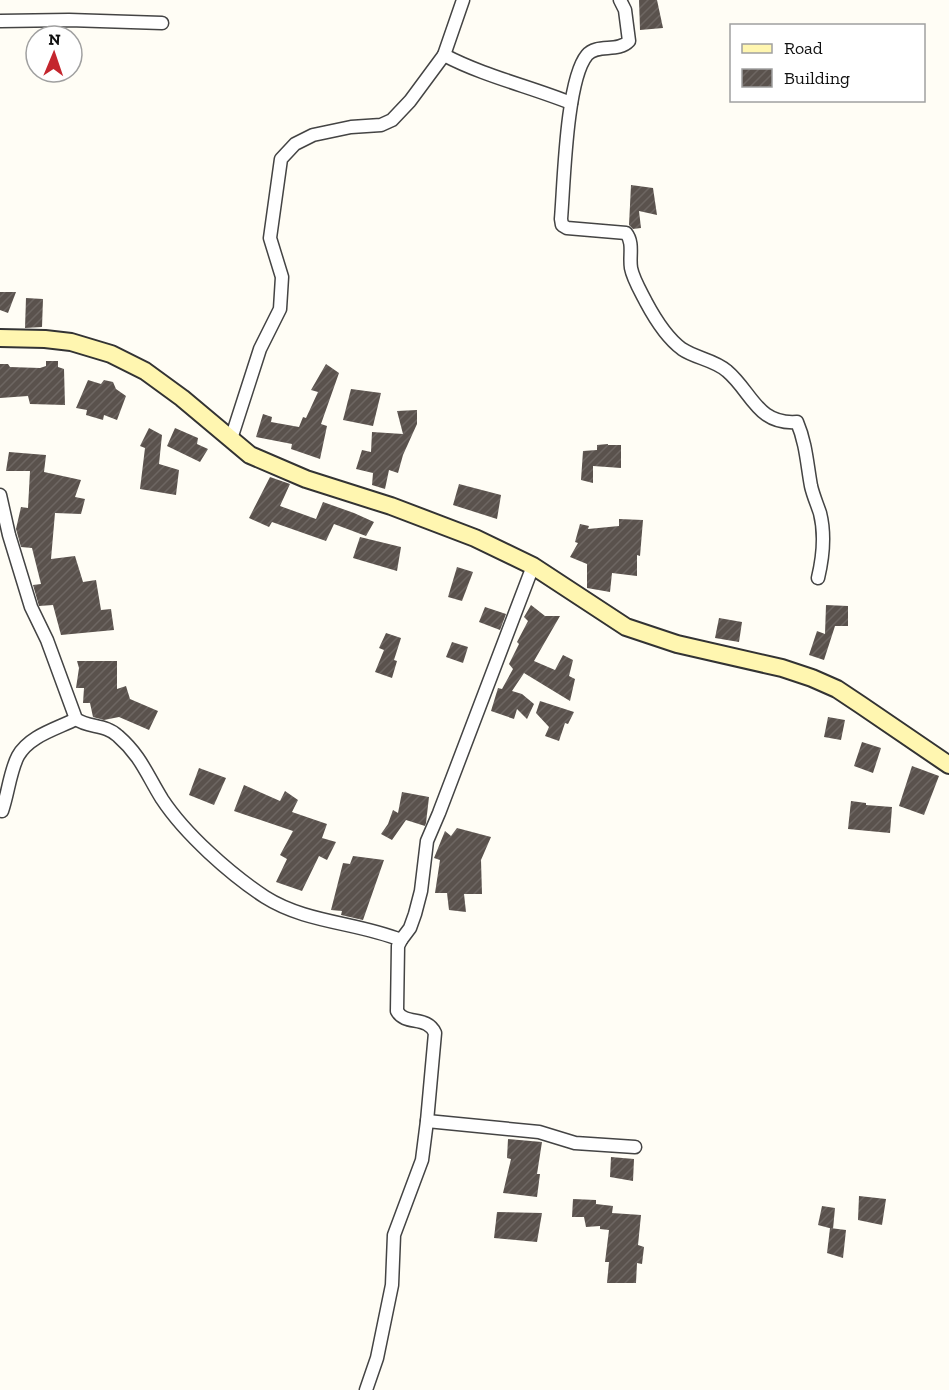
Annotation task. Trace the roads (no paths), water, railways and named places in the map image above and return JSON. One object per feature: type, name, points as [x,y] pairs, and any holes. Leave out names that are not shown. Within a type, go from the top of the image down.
[{"type":"main road","points":[[0,339],[45,339],[71,342],[111,354],[145,371],[182,398],[250,455],[294,474],[475,538],[533,566],[626,627],[676,644],[782,668],[837,689],[949,765]]},
{"type":"street","points":[[231,439],[260,349],[280,309],[282,277],[270,238],[281,159],[295,144],[313,135],[351,127],[381,125],[392,120],[410,101],[444,55],[463,0]]},
{"type":"street","points":[[621,0],[625,10],[629,41],[621,46],[594,50],[588,54],[580,70],[570,103],[562,225],[567,228],[626,233],[630,238],[631,269],[647,304],[664,330],[682,349],[726,370],[755,407],[787,423],[797,422],[804,438],[823,537],[822,562],[818,578]]},
{"type":"street","points":[[0,21],[162,22]]},
{"type":"street","points":[[444,55],[494,77],[529,87],[570,103]]},
{"type":"street","points":[[0,495],[9,535],[31,607],[47,640],[76,719],[80,723],[106,728],[116,733],[135,752],[161,798],[179,823],[219,861],[266,897],[312,918],[386,933],[401,940]]},
{"type":"street","points":[[366,1390],[377,1358],[392,1285],[394,1235],[422,1160],[428,1121],[435,1033],[426,1022],[403,1018],[397,1011],[398,946],[416,914],[430,830],[440,813],[533,566]]},
{"type":"street","points":[[2,811],[17,758],[23,748],[32,740],[76,719]]},
{"type":"street","points":[[428,1121],[540,1132],[575,1143],[635,1147]]}]
